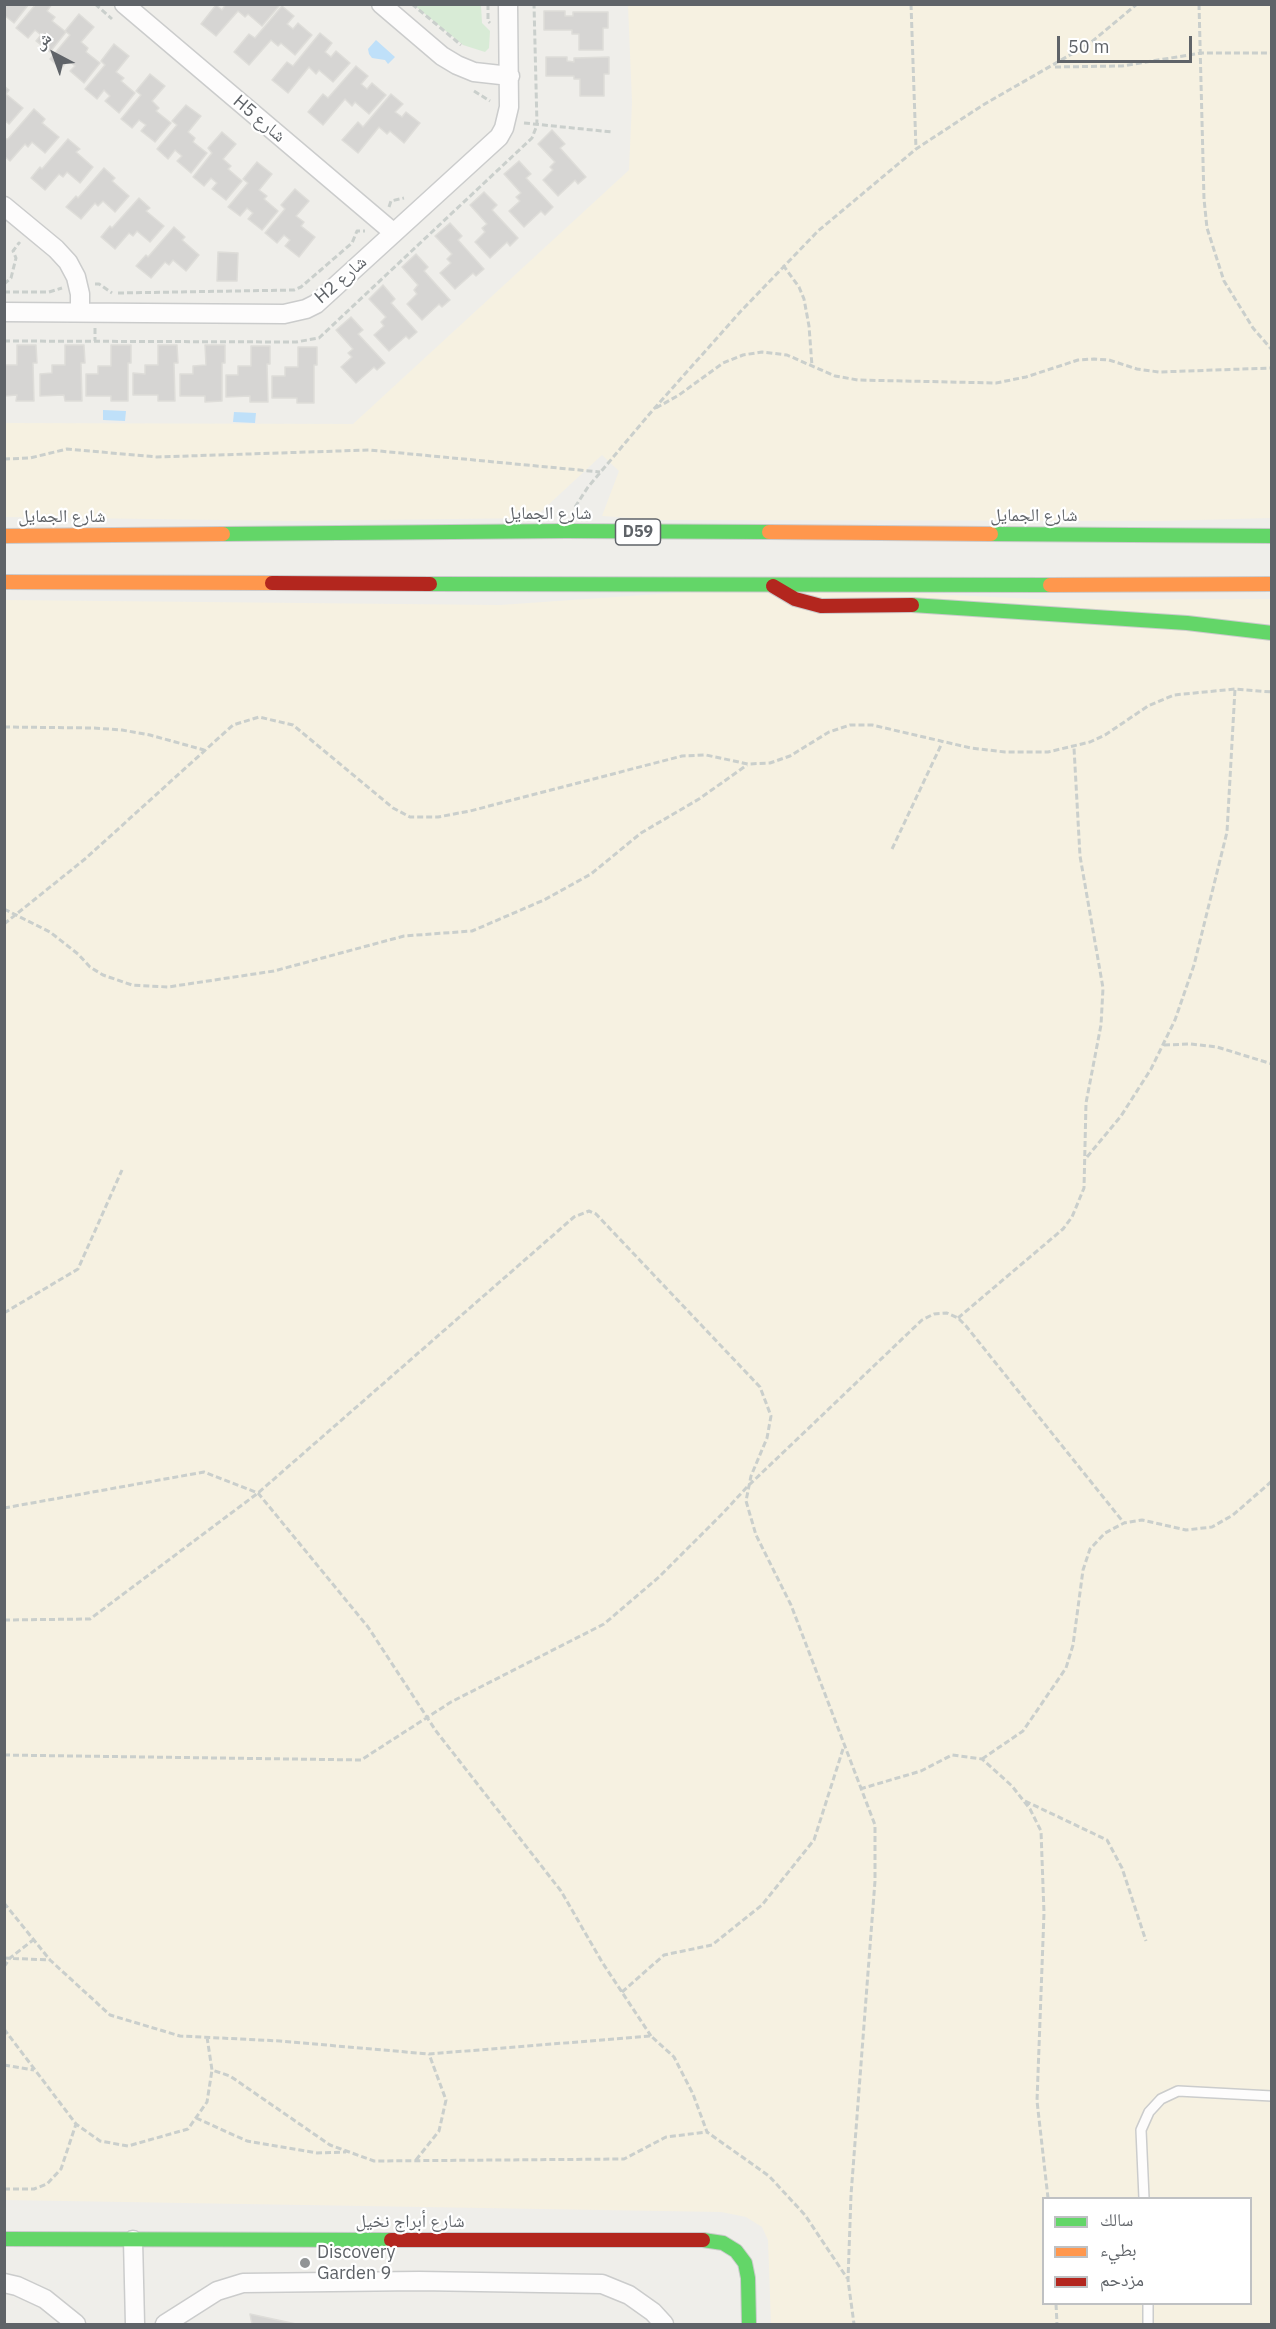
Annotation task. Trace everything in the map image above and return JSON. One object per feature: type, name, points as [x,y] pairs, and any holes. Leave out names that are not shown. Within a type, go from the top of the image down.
[{"type":"main road","name":"شارع الجمايل","points":[[4,536],[566,531],[1272,536]]},
{"type":"main road","points":[[4,582],[773,586],[1272,584]]},
{"type":"main road","points":[[773,586],[795,599],[820,606],[932,605],[1187,623],[1272,633]]},
{"type":"main road","name":"شارع أبراج نخيل","points":[[4,2239],[708,2240],[723,2242],[736,2251],[745,2263],[748,2278],[749,2325]]},
{"type":"street","name":"H5 شارع","points":[[124,4],[394,233]]},
{"type":"street","points":[[381,4],[442,56],[457,65],[474,72],[510,76]]},
{"type":"street","name":"H2 شارع","points":[[4,312],[284,314],[295,313],[316,304],[491,145],[504,128],[499,114],[510,76],[508,4]]},
{"type":"street","points":[[4,206],[56,249],[68,262],[79,288],[80,312]]},
{"type":"street","points":[[133,2240],[135,2325]]},
{"type":"street","points":[[165,2325],[217,2292],[243,2283],[419,2281],[602,2284],[629,2295],[653,2312],[664,2325]]},
{"type":"street","points":[[4,2283],[17,2286],[45,2299],[76,2325]]},
{"type":"lane","points":[[1144,2197],[1142,2130],[1149,2112],[1161,2099],[1178,2091],[1272,2096]]},
{"type":"lane","points":[[1148,2305],[1148,2325]]},
{"type":"path","points":[[412,4],[461,45]]},
{"type":"path","points":[[488,4],[488,21],[496,28]]},
{"type":"path","points":[[4,340],[296,342],[319,338],[532,138],[537,125],[534,4]]},
{"type":"path","points":[[910,4],[916,149]]},
{"type":"path","points":[[566,531],[579,500],[652,411],[783,265],[854,199],[916,149],[983,105],[1053,67],[1089,44],[1137,4]]},
{"type":"path","points":[[1199,4],[1204,199],[1207,228],[1214,255],[1228,289],[1253,328],[1272,350]]},
{"type":"path","points":[[1053,67],[1122,66],[1201,53],[1272,53]]},
{"type":"path","points":[[490,101],[499,114],[537,125],[612,132]]},
{"type":"path","points":[[4,292],[49,292],[60,288],[79,288],[99,284],[114,294],[137,291],[294,290],[301,287],[352,243],[357,231],[364,232],[390,206],[391,201],[409,195]]},
{"type":"path","points":[[4,284],[11,278],[16,258],[13,251],[19,243],[27,249]]},
{"type":"path","points":[[783,265],[799,287],[804,299],[812,366]]},
{"type":"path","points":[[58,278],[60,288]]},
{"type":"path","points":[[652,411],[679,395],[713,369],[743,355],[774,352],[846,379],[981,383],[1018,379],[1071,362],[1094,359],[1109,360],[1137,369],[1160,372],[1272,368]]},
{"type":"path","points":[[4,459],[30,458],[67,449],[158,457],[369,450],[600,472]]},
{"type":"path","points":[[4,924],[85,859],[232,725],[259,717],[293,725],[323,747],[393,808],[410,817],[438,818],[682,756],[706,755],[748,764],[780,760],[829,732],[850,725],[872,725],[942,743],[1005,752],[1048,752],[1074,747],[1105,735],[1148,706],[1174,694],[1235,689],[1272,692]]},
{"type":"path","points":[[1086,1158],[1121,1116],[1142,1085],[1164,1045],[1194,965],[1223,853],[1229,811],[1235,689]]},
{"type":"path","points":[[4,727],[122,730],[204,750]]},
{"type":"path","points":[[892,849],[942,743]]},
{"type":"path","points":[[958,1318],[1063,1229],[1080,1203],[1084,1188],[1086,1103],[1101,1025],[1103,988],[1080,856],[1074,747]]},
{"type":"path","points":[[4,909],[50,932],[90,968],[132,985],[168,987],[274,971],[417,934],[462,933],[480,928],[568,888],[591,874],[641,833],[699,799],[748,764]]},
{"type":"path","points":[[1164,1045],[1190,1044],[1217,1047],[1272,1064]]},
{"type":"path","points":[[4,1313],[78,1269],[122,1170]]},
{"type":"path","points":[[4,1620],[90,1619],[258,1493],[573,1216],[589,1211],[596,1214],[760,1387],[771,1416],[767,1438],[748,1486],[746,1502],[756,1535],[790,1605],[875,1825],[875,1881],[851,2195],[848,2280],[854,2325]]},
{"type":"path","points":[[4,1755],[361,1760],[451,1702],[604,1624],[723,1514],[748,1486],[922,1320],[934,1314],[946,1313],[958,1318],[1124,1523]]},
{"type":"path","points":[[4,1508],[204,1472],[258,1493],[368,1627],[427,1717],[561,1891],[651,2036],[674,2057],[693,2094],[707,2132],[769,2176],[805,2215],[848,2280]]},
{"type":"path","points":[[982,1759],[1023,1731],[1066,1668],[1073,1645],[1083,1570],[1090,1549],[1105,1533],[1124,1523],[1142,1520],[1186,1530],[1212,1527],[1233,1515],[1272,1481]]},
{"type":"path","points":[[622,1992],[664,1954],[712,1945],[762,1905],[814,1840],[844,1747]]},
{"type":"path","points":[[860,1789],[921,1771],[952,1755],[982,1759],[1024,1800],[1041,1831],[1044,1913],[1037,2101],[1048,2197]]},
{"type":"path","points":[[1024,1800],[1107,1840],[1122,1868],[1146,1941]]},
{"type":"path","points":[[4,1903],[50,1960],[110,2015],[180,2036],[280,2041],[429,2054],[651,2036]]},
{"type":"path","points":[[4,1965],[34,1939]]},
{"type":"path","points":[[4,1958],[50,1960]]},
{"type":"path","points":[[4,2029],[76,2124],[100,2141],[128,2146],[188,2129],[196,2118],[207,2102],[212,2070],[207,2037]]},
{"type":"path","points":[[416,2161],[439,2131],[446,2100],[429,2054]]},
{"type":"path","points":[[4,2065],[36,2070]]},
{"type":"path","points":[[212,2070],[230,2076],[330,2145],[374,2161],[624,2159],[666,2137],[707,2132]]},
{"type":"path","points":[[196,2118],[247,2141],[317,2153],[348,2151]]},
{"type":"path","points":[[4,2188],[34,2189],[47,2184],[61,2169],[76,2124]]},
{"type":"path","points":[[1056,2305],[1057,2325]]},
{"type":"green space","points":[[414,5],[481,5],[482,23],[490,31],[489,48],[485,52],[463,45]]},
{"type":"sand","points":[[628,5],[1271,5],[1271,518],[1161,521],[662,520],[602,516],[619,471],[602,455],[534,518],[295,521],[5,517],[5,423],[353,424],[629,170],[632,102]]},
{"type":"sand","points":[[773,586],[1054,600],[1271,599],[1271,2324],[771,2324],[768,2240],[762,2227],[746,2217],[721,2212],[5,2200],[5,600],[500,605]]},
{"type":"water","points":[[376,40],[395,57],[388,64],[385,60],[372,58],[369,54],[368,49]]},
{"type":"water","points":[[103,410],[126,411],[125,421],[103,420]]},
{"type":"water","points":[[234,412],[256,413],[255,423],[233,422]]},
{"type":"building","points":[[4,4],[29,4],[14,23],[4,15]]},
{"type":"building","points":[[36,4],[52,4],[47,11],[55,17],[52,21],[66,32],[50,52],[36,41],[41,35],[35,30],[28,38],[16,28]]},
{"type":"building","points":[[226,4],[276,4],[279,6],[262,26],[248,14],[245,17],[238,11],[216,36],[201,24],[216,5],[222,10]]},
{"type":"building","points":[[282,6],[294,16],[287,24],[293,29],[298,23],[312,35],[295,55],[281,43],[278,46],[271,40],[249,65],[234,52],[249,34],[255,38]]},
{"type":"building","points":[[544,11],[565,11],[565,16],[573,16],[573,12],[608,12],[608,28],[603,28],[603,50],[579,50],[579,34],[572,34],[572,30],[544,30]]},
{"type":"building","points":[[79,14],[94,27],[81,42],[88,48],[86,52],[100,63],[84,83],[70,71],[75,66],[68,60],[61,69],[50,59],[70,35],[65,31]]},
{"type":"building","points":[[320,33],[332,43],[325,52],[331,57],[336,51],[350,63],[333,82],[319,70],[316,74],[309,67],[288,93],[272,80],[287,62],[293,66]]},
{"type":"building","points":[[114,44],[129,56],[116,72],[124,78],[121,81],[135,93],[119,113],[105,101],[110,96],[104,90],[97,99],[85,89],[105,65],[101,61]]},
{"type":"building","points":[[546,57],[567,57],[567,61],[574,62],[574,58],[609,57],[609,74],[604,74],[604,96],[580,96],[580,79],[574,79],[574,76],[546,76]]},
{"type":"building","points":[[356,66],[368,76],[361,84],[367,89],[372,83],[386,95],[369,114],[355,102],[352,106],[345,99],[323,125],[308,112],[323,94],[328,98]]},
{"type":"building","points":[[150,74],[165,86],[152,101],[159,108],[156,111],[171,123],[155,142],[141,131],[146,125],[139,120],[132,128],[121,119],[141,95],[136,91]]},
{"type":"building","points":[[4,86],[9,90],[6,94],[23,108],[9,124],[4,120]]},
{"type":"building","points":[[391,94],[403,104],[395,112],[402,117],[406,112],[420,123],[404,143],[390,131],[387,134],[379,127],[358,153],[342,140],[358,122],[363,127]]},
{"type":"building","points":[[186,105],[201,116],[188,132],[195,138],[193,142],[207,153],[191,173],[177,161],[182,156],[175,150],[168,159],[157,149],[177,125],[172,121]]},
{"type":"building","points":[[34,109],[45,119],[42,123],[59,137],[45,153],[32,142],[28,147],[25,144],[10,161],[4,156],[4,139],[8,139]]},
{"type":"building","points":[[552,130],[565,144],[560,148],[586,177],[578,184],[575,180],[558,196],[543,180],[553,170],[550,167],[555,162],[538,144]]},
{"type":"building","points":[[222,132],[236,144],[223,159],[231,166],[228,169],[242,181],[226,200],[212,189],[217,183],[211,178],[204,186],[193,177],[212,153],[208,148]]},
{"type":"building","points":[[68,139],[80,149],[76,152],[93,167],[80,183],[67,172],[63,177],[59,174],[45,190],[31,178]]},
{"type":"building","points":[[519,161],[531,174],[526,178],[553,207],[545,215],[541,211],[524,227],[509,211],[520,201],[516,197],[521,193],[504,174]]},
{"type":"building","points":[[257,162],[272,174],[259,190],[267,196],[264,199],[278,211],[262,230],[248,219],[253,213],[247,208],[240,216],[228,207],[248,183],[243,179]]},
{"type":"building","points":[[104,168],[115,178],[112,181],[129,196],[115,212],[103,201],[98,206],[95,203],[81,219],[66,207],[76,196],[78,198]]},
{"type":"building","points":[[295,189],[309,201],[296,216],[304,222],[301,226],[315,237],[299,257],[285,246],[290,240],[284,235],[277,243],[265,233],[285,209],[281,205]]},
{"type":"building","points":[[484,192],[497,205],[492,210],[518,238],[510,246],[507,242],[490,258],[475,242],[485,232],[482,228],[487,224],[470,205]]},
{"type":"building","points":[[139,198],[150,208],[146,211],[164,226],[150,242],[137,231],[133,236],[129,233],[115,249],[101,237]]},
{"type":"building","points":[[450,223],[462,236],[458,240],[484,269],[476,276],[473,273],[455,289],[440,273],[451,263],[447,259],[452,254],[435,236]]},
{"type":"building","points":[[174,227],[185,237],[182,240],[199,255],[186,271],[173,260],[169,265],[165,262],[151,278],[136,266],[146,255],[148,257]]},
{"type":"building","points":[[218,252],[238,253],[237,281],[217,281]]},
{"type":"building","points":[[416,254],[428,267],[424,271],[450,300],[442,307],[439,304],[422,320],[407,304],[417,294],[414,290],[418,285],[402,267]]},
{"type":"building","points":[[383,285],[395,299],[391,303],[417,332],[409,339],[406,336],[389,351],[374,335],[384,326],[381,322],[386,317],[369,299]]},
{"type":"building","points":[[351,317],[363,330],[358,334],[385,363],[377,370],[374,367],[356,383],[341,367],[352,357],[348,353],[353,349],[336,330]]},
{"type":"building","points":[[17,345],[36,345],[37,363],[33,363],[34,401],[16,401],[17,395],[4,396],[4,365],[17,365]]},
{"type":"building","points":[[65,345],[84,345],[85,363],[81,363],[82,401],[65,401],[64,395],[40,396],[40,374],[52,373],[52,365],[65,365]]},
{"type":"building","points":[[111,345],[131,345],[131,363],[128,363],[128,401],[111,401],[111,396],[86,396],[86,374],[98,374],[98,366],[111,366]]},
{"type":"building","points":[[158,345],[177,345],[178,363],[174,363],[175,401],[158,401],[158,395],[133,395],[133,373],[145,374],[145,365],[158,365]]},
{"type":"building","points":[[205,345],[225,345],[225,363],[222,363],[222,401],[205,402],[205,396],[180,396],[180,374],[193,374],[193,366],[206,365]]},
{"type":"building","points":[[251,346],[270,346],[270,364],[267,364],[268,402],[250,402],[250,396],[226,397],[226,375],[238,375],[238,366],[251,366]]},
{"type":"building","points":[[298,347],[317,347],[317,365],[314,365],[314,403],[297,403],[297,398],[272,398],[272,376],[285,376],[285,367],[298,367]]},
{"type":"building","points":[[250,2314],[296,2324],[252,2324]]},
{"type":"traffic: fast","points":[[223,534],[769,532]]},
{"type":"traffic: fast","points":[[991,534],[1272,536]]},
{"type":"traffic: fast","points":[[430,584],[1050,585]]},
{"type":"traffic: fast","points":[[912,605],[1187,623],[1272,633]]},
{"type":"traffic: fast","points":[[4,2239],[391,2240]]},
{"type":"traffic: fast","points":[[703,2240],[723,2243],[736,2251],[745,2263],[748,2278],[749,2324]]},
{"type":"traffic: slow","points":[[769,532],[991,534]]},
{"type":"traffic: slow","points":[[4,536],[223,534]]},
{"type":"traffic: slow","points":[[4,582],[272,583]]},
{"type":"traffic: slow","points":[[1050,585],[1272,584]]},
{"type":"traffic: jam","points":[[272,583],[430,584]]},
{"type":"traffic: jam","points":[[773,586],[795,599],[821,606],[912,605]]},
{"type":"traffic: jam","points":[[391,2240],[703,2240]]},
{"type":"place","name":"Discovery Garden 9","points":[[305,2263]]}]
